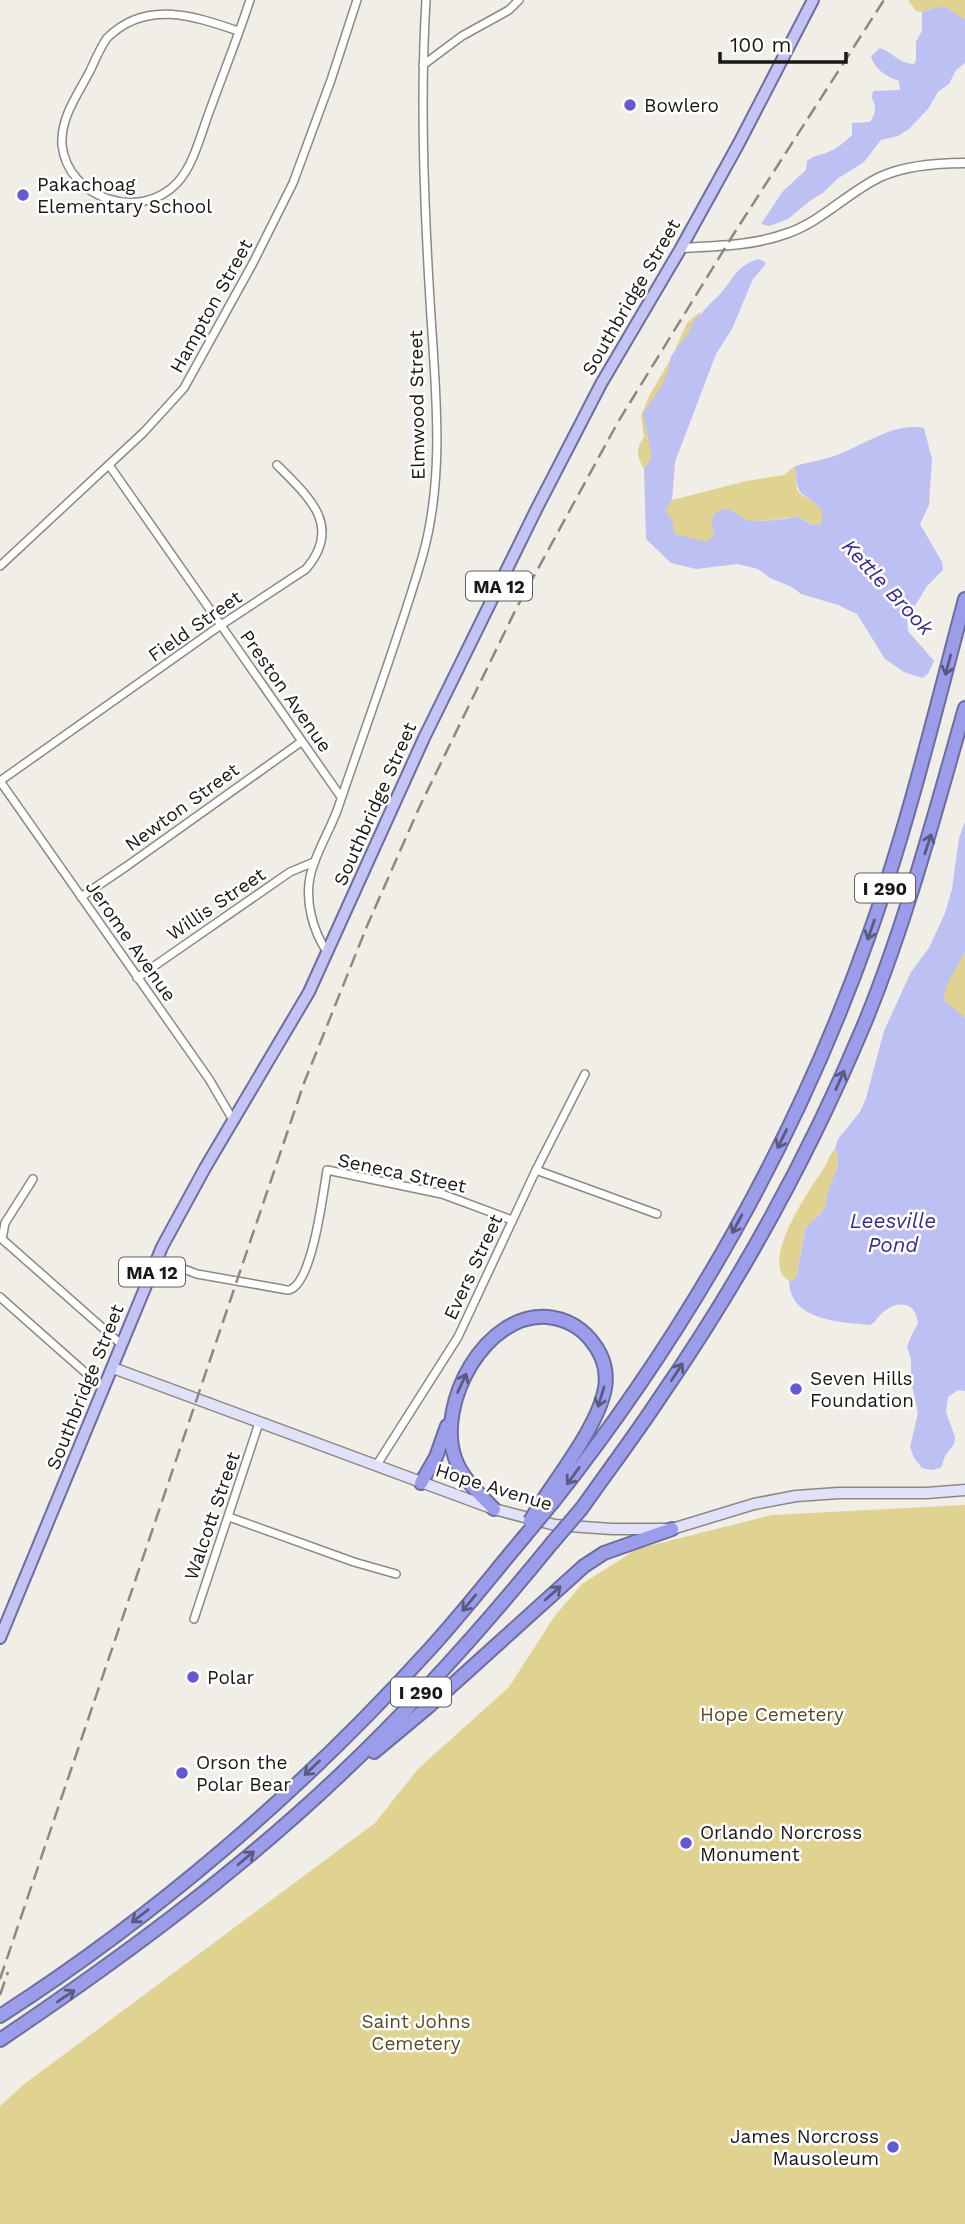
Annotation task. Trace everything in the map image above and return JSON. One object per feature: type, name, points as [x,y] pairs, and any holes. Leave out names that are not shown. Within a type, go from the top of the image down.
[{"type":"highway","name":"I 290","points":[[0,2015],[132,1922],[189,1877],[299,1781],[413,1668],[512,1550],[640,1382],[729,1240],[814,1072],[857,968],[898,848],[965,599]]},
{"type":"highway","name":"I 290","points":[[4,2037],[81,1986],[152,1934],[279,1830],[342,1774],[490,1618],[582,1508],[663,1395],[716,1311],[764,1231],[828,1107],[866,1019],[898,933],[936,818],[965,708]]},
{"type":"highway","points":[[421,1483],[436,1457],[457,1393],[473,1362],[492,1340],[514,1325],[541,1317],[554,1318],[575,1325],[586,1334],[600,1353],[604,1363],[605,1389],[590,1424],[548,1501]]},
{"type":"highway","points":[[453,1406],[450,1436],[456,1462],[470,1484],[494,1509]]},
{"type":"highway","points":[[279,1830],[345,1782],[374,1751],[428,1707],[583,1566],[604,1553],[672,1529]]},
{"type":"main road","name":"Southbridge Street","points":[[0,1638],[157,1259],[181,1210],[296,1015],[424,738],[535,512],[601,384],[739,143],[813,0]]},
{"type":"main road","name":"Hope Avenue","points":[[113,1368],[494,1509],[555,1525],[672,1529],[754,1504],[796,1496],[965,1490]]},
{"type":"street","points":[[238,32],[176,10],[143,13],[120,24],[106,40],[66,118],[62,146],[71,170],[79,181],[96,194],[121,203],[142,202],[159,195],[176,183],[191,158],[250,0]]},
{"type":"street","name":"Hampton Street","points":[[0,566],[109,465],[172,404],[184,388],[247,274],[306,151],[357,0]]},
{"type":"street","name":"Elmwood Street","points":[[327,952],[317,938],[311,912],[310,876],[333,823],[376,700],[422,558],[435,491],[436,425],[423,146],[426,0]]},
{"type":"street","points":[[423,65],[462,36],[509,10],[519,0]]},
{"type":"street","points":[[681,248],[740,245],[787,234],[894,171],[965,163]]},
{"type":"street","name":"Preston Avenue","points":[[109,465],[341,797]]},
{"type":"street","name":"Field Street","points":[[0,781],[306,569],[322,545],[323,529],[314,507],[277,466]]},
{"type":"street","name":"Newton Street","points":[[81,897],[301,742]]},
{"type":"street","name":"Jerome Avenue","points":[[0,781],[209,1080],[233,1120]]},
{"type":"street","name":"Willis Street","points":[[137,978],[290,872],[314,862]]},
{"type":"street","name":"Evers Street","points":[[376,1466],[448,1354],[585,1074]]},
{"type":"street","name":"Seneca Street","points":[[157,1259],[197,1274],[282,1290],[294,1288],[300,1279],[315,1236],[327,1170],[442,1194],[512,1220]]},
{"type":"street","points":[[536,1170],[657,1214]]},
{"type":"street","points":[[33,1179],[5,1223],[2,1239],[122,1345]]},
{"type":"street","points":[[0,1297],[104,1389]]},
{"type":"street","name":"Walcott Street","points":[[194,1619],[259,1423]]},
{"type":"street","points":[[229,1517],[354,1562],[396,1574]]},
{"type":"green space","points":[[908,0],[965,0],[965,20],[937,7],[922,12],[916,11]]},
{"type":"green space","points":[[700,312],[701,316],[652,457],[644,469],[638,453],[644,437],[641,416],[687,323]]},
{"type":"green space","points":[[795,466],[797,490],[823,511],[822,524],[814,525],[796,516],[750,521],[729,510],[712,525],[714,534],[707,545],[668,535],[665,511],[672,500],[746,481],[784,475]]},
{"type":"green space","points":[[965,952],[965,1018],[947,1003],[944,994],[951,975]]},
{"type":"green space","points":[[835,1149],[838,1159],[826,1207],[805,1229],[797,1275],[794,1280],[789,1281],[781,1272],[779,1259],[783,1243],[799,1208]]},
{"type":"green space","points":[[965,1505],[965,2224],[0,2224],[0,2106],[23,2085],[375,1823],[418,1769],[509,1687],[554,1617],[582,1584],[637,1549],[772,1515]]},
{"type":"water","points":[[946,7],[965,20],[965,63],[956,70],[949,84],[938,92],[928,109],[909,129],[898,136],[881,140],[864,162],[837,179],[788,219],[769,226],[761,224],[783,191],[806,170],[807,161],[831,151],[847,140],[852,135],[852,123],[870,122],[875,110],[873,91],[900,90],[899,81],[882,72],[871,56],[880,48],[904,62],[914,64],[916,42],[922,31],[922,12]]},
{"type":"water","name":"Kettle Brook","points":[[758,259],[765,262],[765,265],[753,279],[732,329],[716,354],[675,462],[672,500],[665,512],[671,517],[675,534],[707,542],[714,534],[714,515],[725,509],[751,521],[796,516],[813,525],[822,524],[822,511],[800,491],[795,466],[837,455],[890,431],[924,428],[932,459],[929,505],[920,524],[942,562],[943,570],[927,586],[907,619],[908,631],[934,661],[928,674],[922,678],[904,672],[885,659],[857,614],[801,594],[758,569],[738,564],[696,569],[671,563],[646,539],[644,469],[652,457],[643,413],[661,387],[671,356],[688,334],[695,318],[721,293],[740,269]]},
{"type":"water","name":"Leesville Pond","points":[[965,822],[965,952],[947,984],[944,996],[945,1001],[965,1018],[965,1391],[958,1390],[948,1397],[946,1412],[955,1437],[954,1444],[945,1456],[941,1468],[931,1470],[922,1468],[910,1447],[918,1413],[907,1347],[918,1324],[912,1308],[906,1305],[892,1306],[870,1325],[831,1320],[807,1312],[798,1304],[789,1281],[794,1280],[797,1275],[805,1230],[825,1207],[837,1166],[835,1149],[838,1139],[860,1112],[884,1031],[911,972],[929,948],[945,913],[952,889],[959,838]]},
{"type":"railway","points":[[0,1979],[304,1083],[367,926],[419,808],[516,609],[618,422],[733,235],[884,0]]},
{"type":"railway","points":[[0,1995],[8,1972]]},
{"type":"place","name":"Bowlero","points":[[630,105]]},
{"type":"place","name":"Pakachoag Elementary School","points":[[23,195]]},
{"type":"place","name":"Seven Hills Foundation","points":[[796,1389]]},
{"type":"place","name":"Polar","points":[[193,1677]]},
{"type":"place","name":"Orson the Polar Bear","points":[[182,1773]]},
{"type":"place","name":"Orlando Norcross Monument","points":[[686,1843]]},
{"type":"place","name":"James Norcross Mausoleum","points":[[893,2147]]},
{"type":"park label","name":"Hope Cemetery","points":[[772,1714]]},
{"type":"park label","name":"Saint Johns Cemetery","points":[[416,2032]]}]
